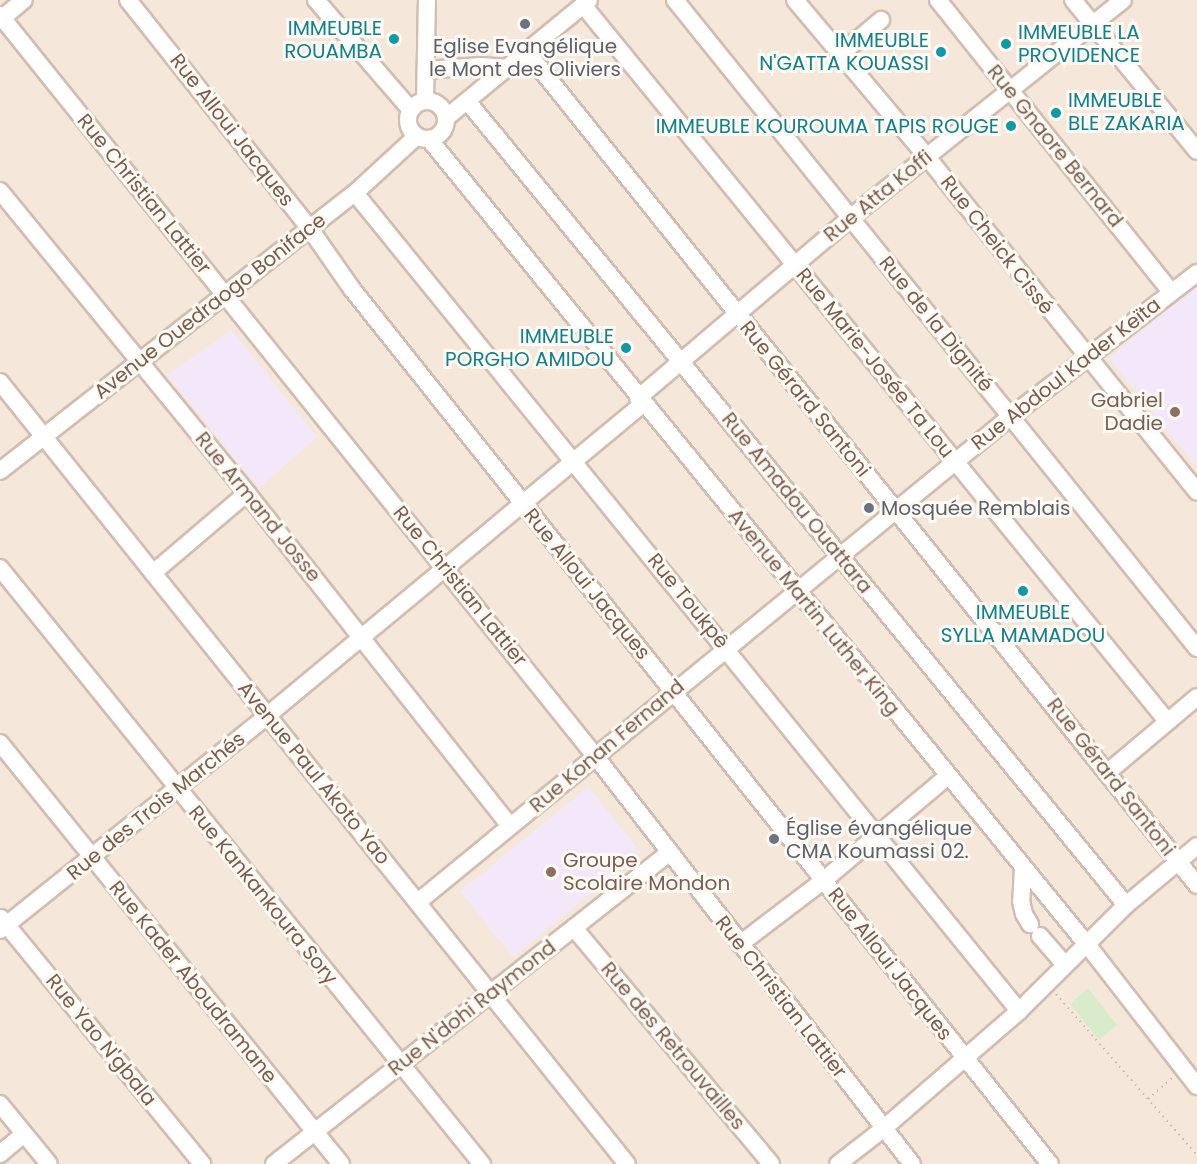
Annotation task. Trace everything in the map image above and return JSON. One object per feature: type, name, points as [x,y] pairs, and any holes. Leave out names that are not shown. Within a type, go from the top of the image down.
[{"type":"street","points":[[1,17],[24,0]]},
{"type":"street","name":"Rue Alloui Jacques","points":[[128,0],[310,229],[352,289],[522,504],[1050,1164]]},
{"type":"street","points":[[316,0],[418,106],[441,108],[446,118]]},
{"type":"street","points":[[427,0],[426,70],[418,106],[408,122],[423,138],[440,134],[446,118],[586,3]]},
{"type":"street","name":"Rue de la Dignité","points":[[675,0],[1197,648]]},
{"type":"street","name":"Rue Cheick Cissé","points":[[795,0],[927,157],[1088,360],[1197,492]]},
{"type":"street","name":"Rue Gnaore Bernard","points":[[938,0],[1171,292]]},
{"type":"street","points":[[1073,0],[1197,151]]},
{"type":"street","name":"Rue Atta Koffi","points":[[640,401],[680,360],[794,264],[1123,0]]},
{"type":"street","name":"Rue Marie-Josée Ta Lou","points":[[586,3],[794,264],[1167,721]]},
{"type":"street","name":"Rue Christian Lattier","points":[[1,17],[596,756],[912,1164]]},
{"type":"street","points":[[840,55],[881,20]]},
{"type":"street","name":"Rue Gérard Santoni","points":[[527,52],[1197,885]]},
{"type":"street","points":[[426,70],[481,66],[508,68]]},
{"type":"street","name":"Rue Amadou Ouattara","points":[[468,102],[1125,905]]},
{"type":"street","name":"Avenue Ouedraogo Boniface","points":[[0,471],[423,138]]},
{"type":"street","name":"Avenue Martin Luther King","points":[[423,138],[797,591],[1085,944],[1197,1086]]},
{"type":"street","name":"Rue Armand Josse","points":[[0,191],[247,493],[510,826]]},
{"type":"street","name":"Rue Toukpê","points":[[355,193],[1019,1011]]},
{"type":"street","name":"Rue Abdoul Kader Keïta","points":[[797,591],[1010,417],[1088,360],[1197,273]]},
{"type":"street","name":"Avenue Paul Akoto Yao","points":[[0,382],[627,1164]]},
{"type":"street","name":"Rue des Trois Marchés","points":[[2,924],[93,858],[268,715],[444,566],[573,461],[640,401]]},
{"type":"street","points":[[153,573],[247,493]]},
{"type":"street","name":"Rue Kankankoura Sory","points":[[0,568],[482,1164]]},
{"type":"street","name":"Rue Konan Fernand","points":[[418,902],[797,591]]},
{"type":"street","points":[[1108,772],[1197,697]]},
{"type":"street","name":"Rue Kader Aboudramane","points":[[0,743],[341,1164]]},
{"type":"street","points":[[740,944],[824,879],[948,776]]},
{"type":"street","points":[[838,1164],[883,1129],[1019,1011],[1125,905],[1197,846]]},
{"type":"street","name":"Rue N'dohi Raymond","points":[[274,1164],[670,852]]},
{"type":"street","points":[[1023,868],[1021,901],[1024,914],[1065,964]]},
{"type":"street","name":"Rue Yao N'gbala","points":[[2,924],[202,1164]]},
{"type":"street","name":"Rue des Retrouvailles","points":[[574,928],[771,1164]]},
{"type":"street","points":[[0,1104],[49,1164]]},
{"type":"street","points":[[0,1154],[24,1134]]},
{"type":"path","points":[[1047,982],[1197,1155]]},
{"type":"path","points":[[1148,1099],[1184,1069]]},
{"type":"shaded area","points":[[0,0],[1197,0],[1197,1164],[0,1164]]},
{"type":"shaded area","name":"Gabriel Dadie","points":[[1197,285],[1197,467],[1109,358]]},
{"type":"shaded area","points":[[232,330],[317,437],[259,488],[167,375]]},
{"type":"shaded area","name":"Groupe Scolaire Mondon","points":[[588,787],[641,853],[513,957],[460,891]]},
{"type":"green space","points":[[1088,988],[1117,1025],[1099,1040],[1070,1004]]},
{"type":"place","name":"Eglise Evangélique le Mont des Oliviers","points":[[525,24]]},
{"type":"place","name":"IMMEUBLE ROUAMBA","points":[[394,39]]},
{"type":"place","name":"IMMEUBLE LA PROVIDENCE","points":[[1006,44]]},
{"type":"place","name":"IMMEUBLE N'GATTA KOUASSI","points":[[941,52]]},
{"type":"place","name":"IMMEUBLE BLE ZAKARIA","points":[[1056,113]]},
{"type":"place","name":"IMMEUBLE KOUROUMA TAPIS ROUGE","points":[[1011,126]]},
{"type":"place","name":"IMMEUBLE PORGHO AMIDOU","points":[[626,348]]},
{"type":"place","name":"Gabriel Dadie","points":[[1175,412]]},
{"type":"place","name":"Mosquée Remblais","points":[[869,508]]},
{"type":"place","name":"IMMEUBLE SYLLA MAMADOU","points":[[1023,591]]},
{"type":"place","name":"Église évangélique CMA Koumassi 02.","points":[[774,839]]},
{"type":"place","name":"Groupe Scolaire Mondon","points":[[551,872]]}]
